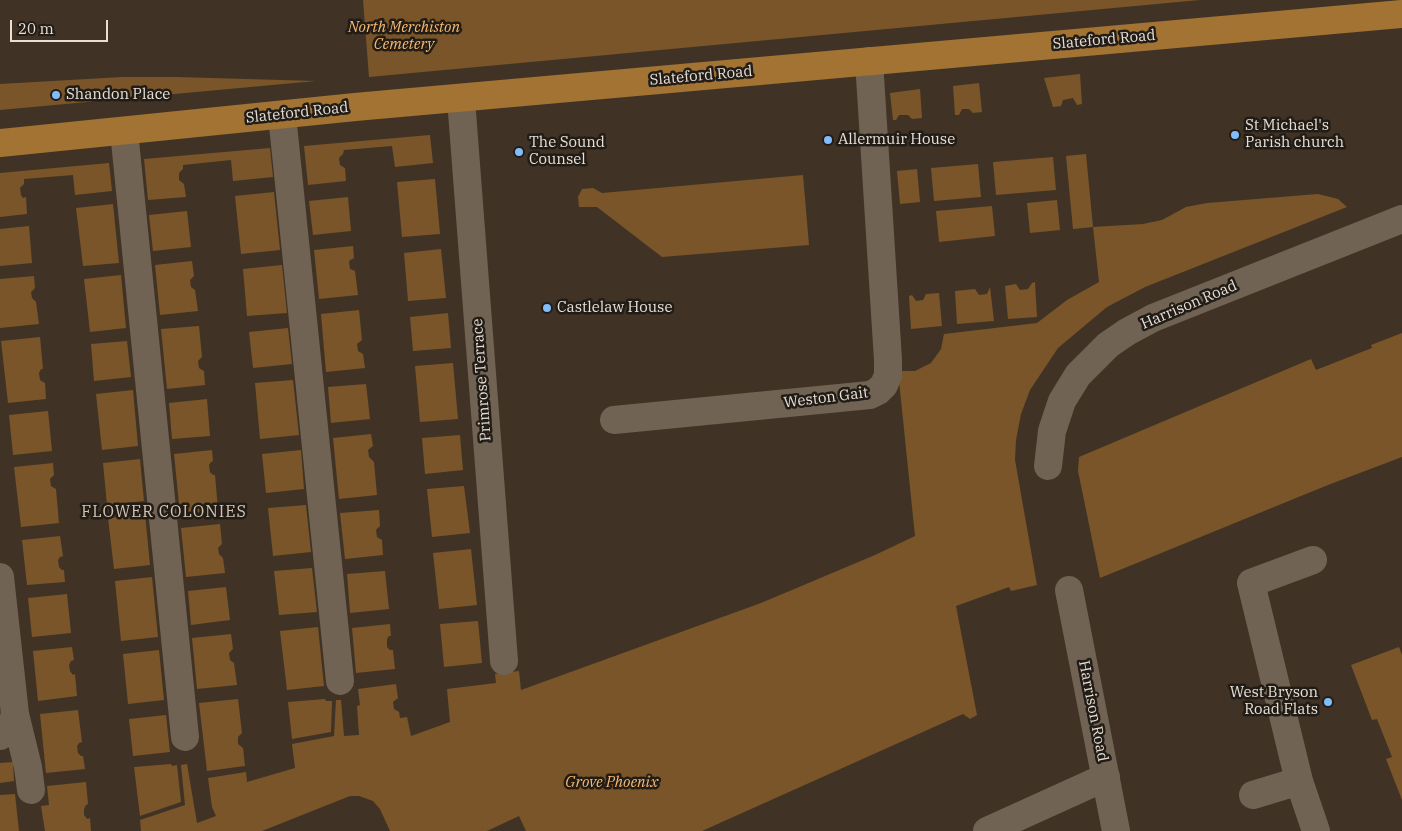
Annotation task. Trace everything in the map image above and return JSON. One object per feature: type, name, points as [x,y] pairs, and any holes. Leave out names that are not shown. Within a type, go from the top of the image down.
[{"type":"main road","name":"Slateford Road","points":[[0,143],[282,115],[1402,14]]},
{"type":"street","points":[[869,61],[880,234],[895,262],[906,358]]},
{"type":"street","name":"Primrose Terrace","points":[[461,99],[504,661]]},
{"type":"street","points":[[282,115],[340,681]]},
{"type":"street","points":[[124,131],[185,736]]},
{"type":"street","name":"Harrison Road","points":[[1048,466],[1052,431],[1056,416],[1069,388],[1089,362],[1114,340],[1153,318],[1402,219]]},
{"type":"street","name":"Weston Gait","points":[[614,420],[870,395],[878,391],[884,385],[888,375],[880,234]]},
{"type":"street","points":[[1313,560],[1251,582],[1299,781],[1316,831]]},
{"type":"street","points":[[0,577],[7,725],[28,767],[31,790]]},
{"type":"street","name":"Harrison Road","points":[[1069,590],[1116,831]]},
{"type":"street","points":[[987,831],[1106,777]]},
{"type":"street","points":[[1253,795],[1299,781]]},
{"type":"green space","name":"North Merchiston Cemetery","points":[[363,0],[1200,0],[369,77]]},
{"type":"green space","points":[[1080,74],[1082,104],[1077,105],[1073,98],[1063,100],[1061,106],[1053,107],[1044,78]]},
{"type":"green space","points":[[122,77],[316,81],[0,110],[0,84]]},
{"type":"green space","points":[[979,83],[982,112],[973,113],[969,109],[962,109],[959,115],[955,115],[953,86]]},
{"type":"green space","points":[[920,89],[922,118],[912,119],[908,115],[899,115],[896,120],[893,120],[890,93]]},
{"type":"green space","points":[[430,135],[433,163],[395,167],[392,146],[344,150],[339,158],[340,165],[345,168],[346,181],[308,185],[304,146]]},
{"type":"green space","points":[[270,148],[273,177],[233,181],[231,160],[183,165],[183,169],[179,173],[179,180],[184,184],[186,197],[148,200],[144,159]]},
{"type":"green space","points":[[1086,154],[1093,227],[1073,229],[1066,156]]},
{"type":"green space","points":[[1053,157],[1056,190],[996,195],[993,162]]},
{"type":"green space","points":[[109,163],[112,191],[75,195],[73,175],[24,179],[24,184],[20,188],[23,198],[26,197],[27,214],[0,217],[0,173]]},
{"type":"green space","points":[[978,164],[981,197],[934,201],[931,168]]},
{"type":"green space","points":[[917,169],[920,202],[900,204],[897,171]]},
{"type":"green space","points":[[803,175],[809,245],[662,257],[597,207],[579,207],[578,197],[582,189],[593,188],[602,193]]},
{"type":"green space","points":[[435,179],[440,234],[402,237],[397,182]]},
{"type":"green space","points":[[274,192],[280,250],[241,254],[235,196]]},
{"type":"green space","name":"Grove Phoenix","points":[[1318,194],[1338,199],[1347,207],[1145,287],[1107,307],[1058,348],[1030,390],[1021,414],[1016,440],[1015,460],[1037,585],[1011,591],[1009,587],[956,606],[977,715],[970,719],[963,714],[702,831],[526,831],[519,816],[487,831],[390,831],[380,809],[373,801],[359,796],[350,796],[262,831],[141,831],[140,820],[185,805],[181,765],[187,764],[197,823],[216,816],[212,807],[208,778],[246,772],[247,782],[295,768],[292,744],[334,736],[336,700],[341,700],[344,736],[359,735],[357,706],[360,705],[358,689],[396,684],[398,698],[393,702],[394,709],[399,712],[400,718],[407,717],[411,736],[450,722],[447,689],[496,683],[495,674],[519,671],[521,690],[761,603],[915,536],[898,371],[915,371],[931,363],[941,349],[944,334],[1037,323],[1067,300],[1099,282],[1093,227],[1143,224],[1162,220],[1186,207],[1207,203]]},
{"type":"green space","points":[[348,197],[351,231],[313,235],[309,201]]},
{"type":"green space","points":[[1057,200],[1060,230],[1030,233],[1027,203]]},
{"type":"green space","points":[[113,204],[119,263],[83,266],[76,208]]},
{"type":"green space","points":[[992,206],[995,236],[939,242],[936,211]]},
{"type":"green space","points":[[187,211],[191,247],[153,251],[149,215]]},
{"type":"green space","points":[[29,226],[32,263],[0,266],[0,229]]},
{"type":"green space","points":[[353,246],[354,258],[349,261],[350,269],[355,271],[358,295],[319,299],[314,250]]},
{"type":"green space","points":[[441,249],[446,298],[408,301],[404,253]]},
{"type":"green space","points":[[192,261],[194,276],[190,280],[191,287],[195,290],[198,311],[160,315],[155,265]]},
{"type":"green space","points":[[282,265],[287,313],[247,316],[243,269]]},
{"type":"green space","points":[[121,275],[126,328],[90,332],[84,279]]},
{"type":"green space","points":[[34,276],[35,288],[31,292],[32,298],[36,302],[39,324],[0,328],[0,279]]},
{"type":"green space","points":[[1035,282],[1037,317],[1008,319],[1005,286],[1016,284],[1020,290],[1028,289]]},
{"type":"green space","points":[[990,287],[994,321],[957,324],[955,291],[975,289],[979,295],[987,294]]},
{"type":"green space","points":[[939,293],[942,326],[911,329],[909,296],[912,295],[916,301],[923,300],[926,294]]},
{"type":"green space","points":[[359,310],[362,340],[357,344],[358,351],[363,354],[365,368],[326,372],[321,314]]},
{"type":"green space","points":[[448,313],[451,348],[413,351],[410,317]]},
{"type":"green space","points":[[199,326],[202,357],[198,361],[199,368],[204,371],[205,385],[167,389],[161,329]]},
{"type":"green space","points":[[288,328],[292,364],[253,368],[249,332]]},
{"type":"green space","points":[[1402,333],[1402,457],[1328,485],[1100,578],[1078,471],[1079,457],[1311,359],[1316,370],[1372,348],[1371,345]]},
{"type":"green space","points":[[40,337],[43,369],[39,373],[40,380],[45,383],[46,399],[8,403],[1,341]]},
{"type":"green space","points":[[127,341],[131,377],[94,381],[91,344]]},
{"type":"green space","points":[[453,363],[458,419],[420,422],[415,366]]},
{"type":"green space","points":[[293,380],[299,435],[260,439],[255,383]]},
{"type":"green space","points":[[366,384],[370,419],[331,423],[328,387]]},
{"type":"green space","points":[[133,390],[138,446],[102,450],[96,394]]},
{"type":"green space","points":[[207,399],[210,436],[172,439],[169,403]]},
{"type":"green space","points":[[48,411],[52,451],[13,455],[9,415]]},
{"type":"green space","points":[[371,434],[373,446],[368,450],[369,457],[374,462],[377,495],[339,499],[333,438]]},
{"type":"green space","points":[[460,435],[463,470],[425,474],[422,438]]},
{"type":"green space","points":[[212,450],[213,461],[209,465],[210,472],[215,475],[218,510],[180,514],[174,454]]},
{"type":"green space","points":[[301,450],[304,489],[266,493],[262,454]]},
{"type":"green space","points":[[140,459],[144,501],[107,505],[103,463]]},
{"type":"green space","points":[[53,463],[54,475],[50,479],[51,486],[56,489],[59,523],[21,527],[14,467]]},
{"type":"green space","points":[[464,486],[470,533],[432,537],[427,489]]},
{"type":"green space","points":[[306,505],[311,552],[273,556],[268,508]]},
{"type":"green space","points":[[379,510],[380,526],[376,530],[377,537],[382,540],[383,555],[345,559],[340,513]]},
{"type":"green space","points":[[145,514],[150,565],[114,569],[108,518]]},
{"type":"green space","points":[[220,524],[222,544],[218,548],[219,554],[223,558],[225,573],[186,577],[181,528]]},
{"type":"green space","points":[[60,536],[63,556],[58,560],[59,567],[64,570],[65,582],[27,585],[22,540]]},
{"type":"green space","points":[[471,549],[477,605],[439,609],[433,553]]},
{"type":"green space","points":[[312,568],[317,612],[279,615],[274,571]]},
{"type":"green space","points":[[385,571],[389,609],[350,613],[347,574]]},
{"type":"green space","points":[[152,577],[158,637],[121,641],[115,581]]},
{"type":"green space","points":[[226,587],[230,620],[191,625],[188,591]]},
{"type":"green space","points":[[67,594],[71,633],[32,637],[28,598]]},
{"type":"green space","points":[[478,621],[482,663],[444,667],[440,624]]},
{"type":"green space","points":[[390,624],[391,636],[387,639],[387,647],[393,650],[395,669],[356,673],[352,628]]},
{"type":"green space","points":[[318,627],[324,686],[287,690],[280,631]]},
{"type":"green space","points":[[231,634],[233,649],[229,653],[230,660],[234,663],[237,685],[197,689],[192,638]]},
{"type":"green space","points":[[72,647],[74,660],[69,665],[70,671],[73,675],[75,674],[77,696],[38,701],[33,651]]},
{"type":"green space","points":[[1399,647],[1402,655],[1402,800],[1386,759],[1392,757],[1377,719],[1372,720],[1351,665]]},
{"type":"green space","points":[[159,650],[164,700],[128,704],[123,654]]},
{"type":"green space","points":[[238,699],[242,733],[238,737],[238,744],[243,748],[245,766],[207,771],[199,703]]},
{"type":"green space","points":[[325,699],[326,701],[332,701],[331,732],[292,739],[288,702]]},
{"type":"green space","points":[[78,710],[82,742],[77,746],[78,753],[83,756],[85,769],[46,773],[40,714]]},
{"type":"green space","points":[[166,715],[170,752],[133,756],[129,719]]},
{"type":"green space","points":[[13,762],[14,781],[0,783],[0,763]]},
{"type":"green space","points":[[171,764],[172,766],[177,765],[181,802],[140,816],[134,767]]},
{"type":"green space","points":[[86,782],[88,804],[84,809],[84,815],[87,819],[90,818],[91,831],[45,831],[41,806],[49,805],[47,786]]},
{"type":"green space","points":[[15,794],[19,831],[0,831],[0,795]]},
{"type":"place","name":"Shandon Place","points":[[56,95]]},
{"type":"place","name":"St Michael's Parish church","points":[[1235,135]]},
{"type":"place","name":"Allermuir House","points":[[828,140]]},
{"type":"place","name":"The Sound Counsel","points":[[519,152]]},
{"type":"place","name":"Castlelaw House","points":[[547,308]]},
{"type":"place","name":"West Bryson Road Flats","points":[[1328,702]]},
{"type":"district","name":"FLOWER COLONIES","points":[[164,512]]}]
